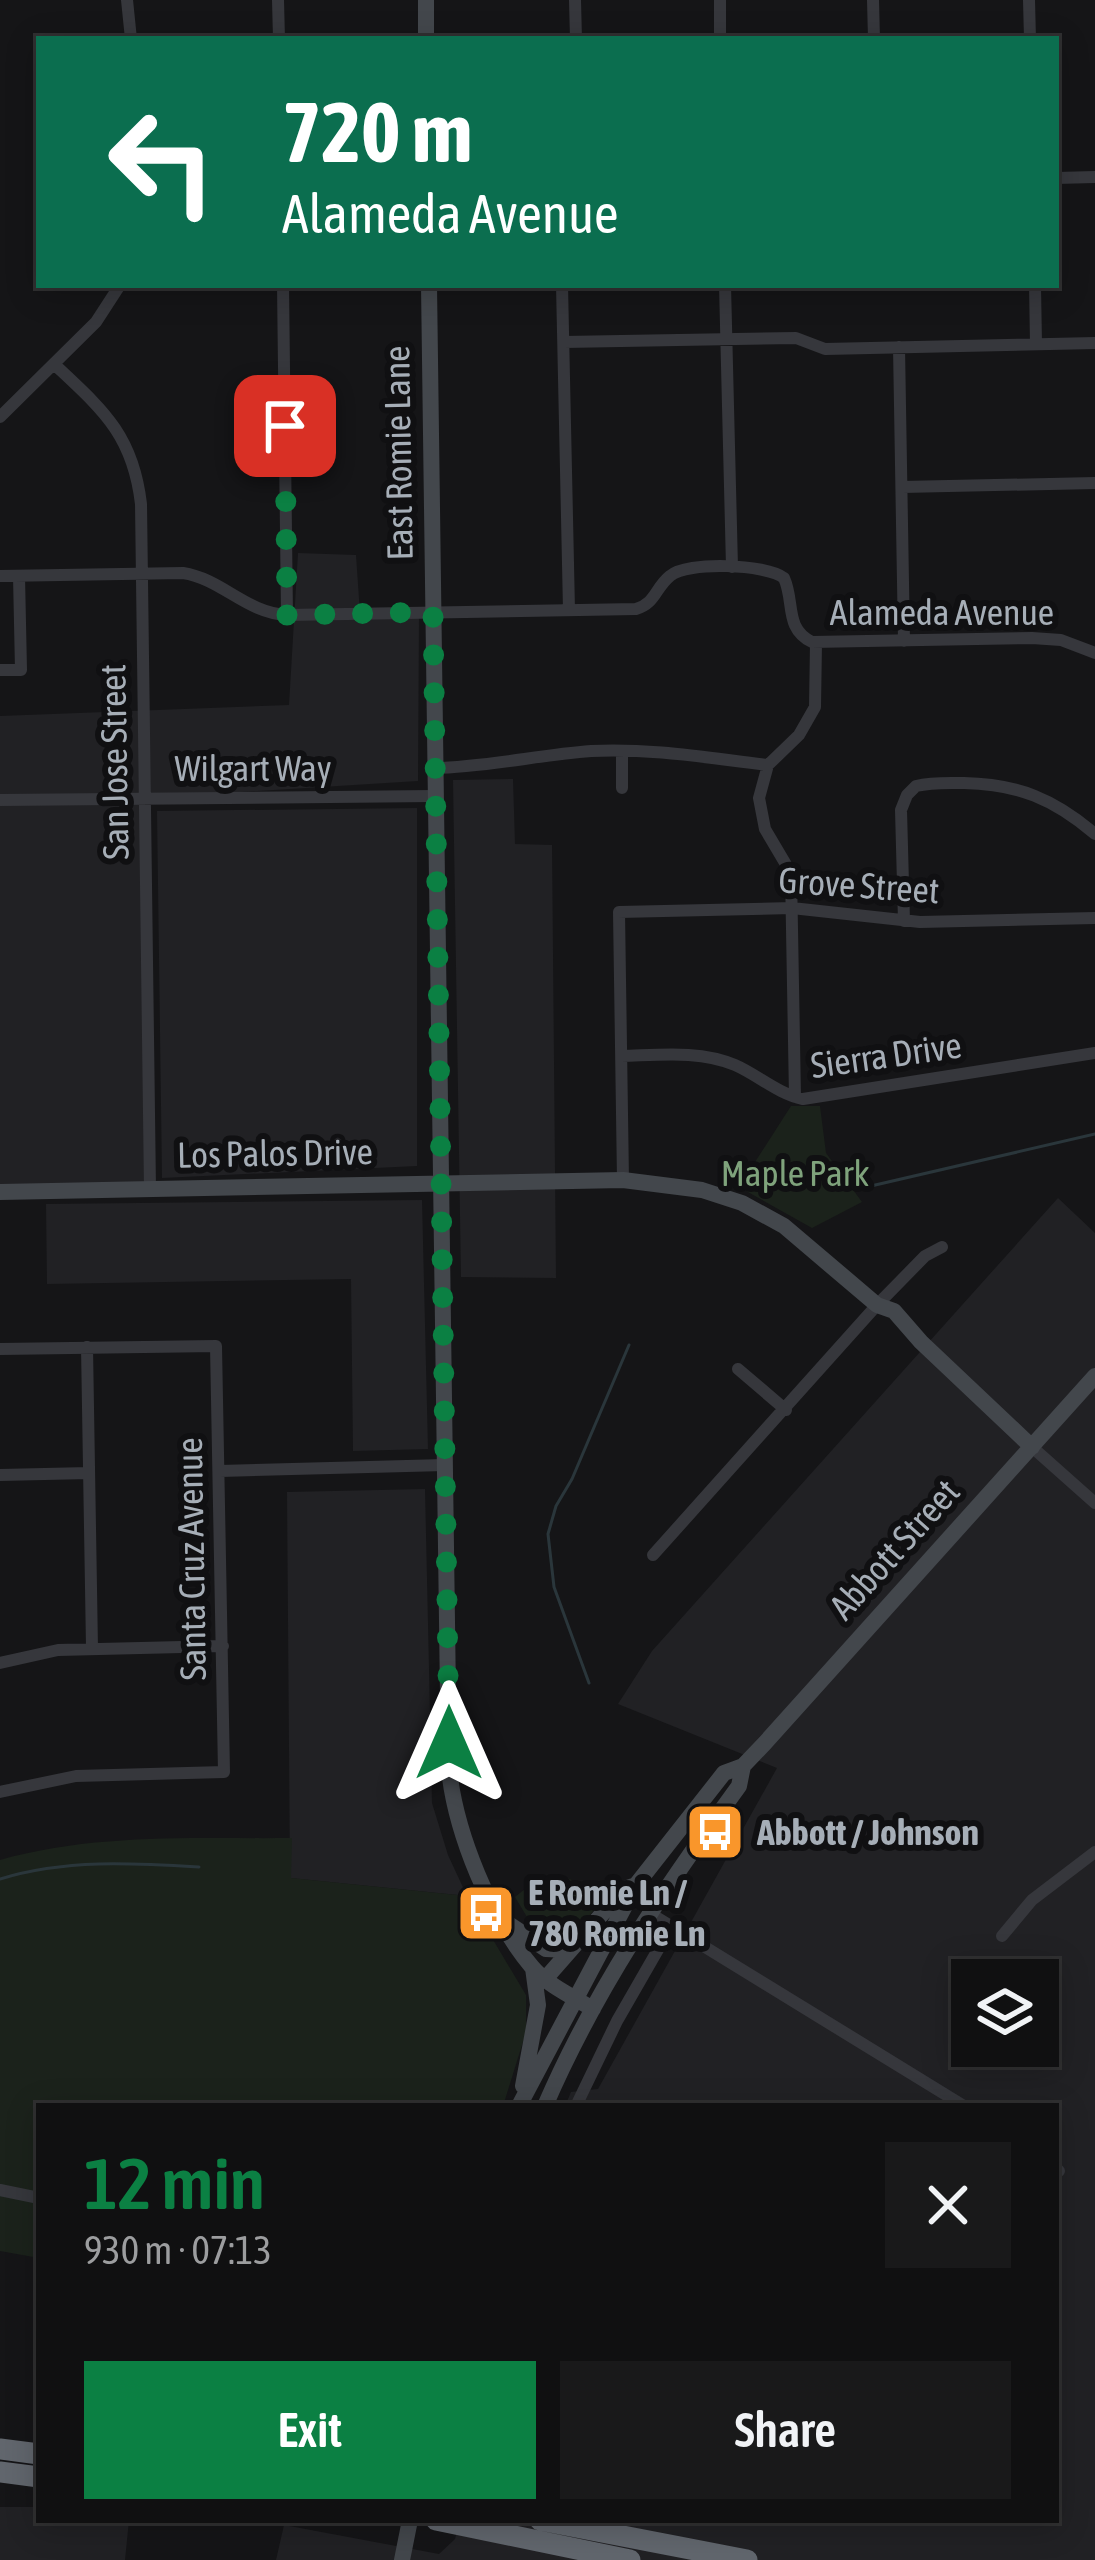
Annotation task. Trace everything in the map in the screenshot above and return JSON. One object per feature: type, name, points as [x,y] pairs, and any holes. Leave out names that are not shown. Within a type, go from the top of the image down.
[{"type":"highway","points":[[0,2449],[36,2454]]},
{"type":"highway","points":[[0,2472],[36,2477]]},
{"type":"highway","points":[[451,2523],[630,2560]]},
{"type":"highway","points":[[556,2523],[747,2560]]},
{"type":"main road","points":[[426,0],[426,36]]},
{"type":"main road","name":"East Romie Lane","points":[[429,288],[451,1787],[467,1848],[503,1921],[539,1973],[585,2004]]},
{"type":"main road","name":"Los Palos Drive","points":[[0,1192],[623,1180],[688,1186],[755,1209],[800,1236],[877,1305],[894,1311],[1031,1447]]},
{"type":"main road","name":"Abbott Street","points":[[546,2103],[636,1885],[724,1773],[743,1766],[1095,1376]]},
{"type":"main road","name":"Abbott Street","points":[[520,2103],[648,1911],[740,1786],[743,1766]]},
{"type":"main road","points":[[519,2103],[538,2005],[539,1973],[624,1889],[636,1885]]},
{"type":"main road","points":[[503,1921],[546,1949],[567,1950]]},
{"type":"main road","points":[[402,2560],[409,2523]]},
{"type":"street","points":[[128,0],[131,36]]},
{"type":"street","points":[[278,0],[279,36]]},
{"type":"street","points":[[575,0],[576,36]]},
{"type":"street","points":[[720,0],[721,36]]},
{"type":"street","points":[[873,0],[874,36]]},
{"type":"street","points":[[1029,0],[1030,36]]},
{"type":"street","points":[[1059,178],[1095,177]]},
{"type":"street","points":[[0,417],[96,322],[118,288]]},
{"type":"street","points":[[284,288],[287,615]]},
{"type":"street","points":[[562,288],[569,610]]},
{"type":"street","points":[[725,288],[732,567]]},
{"type":"street","points":[[1035,288],[1036,344]]},
{"type":"street","points":[[564,342],[801,339],[820,349],[1095,343]]},
{"type":"street","points":[[898,347],[904,641]]},
{"type":"street","name":"San Jose Street","points":[[55,364],[102,409],[125,441],[134,461],[141,504],[150,1189]]},
{"type":"street","points":[[902,487],[1095,483]]},
{"type":"street","name":"Alameda Avenue","points":[[0,576],[195,575],[252,608],[287,615],[636,609],[652,602],[676,572],[763,568],[781,574],[789,590],[793,625],[800,636],[816,643],[1046,639],[1074,643],[1095,653]]},
{"type":"street","points":[[0,670],[21,670],[19,575]]},
{"type":"street","points":[[795,1097],[789,865],[765,829],[760,786],[768,765],[800,735],[812,713],[817,689],[816,643]]},
{"type":"street","points":[[434,768],[622,751],[681,753],[768,765]]},
{"type":"street","points":[[622,751],[622,788]]},
{"type":"street","points":[[904,921],[902,810],[916,786],[968,783],[1018,788],[1058,805],[1095,834]]},
{"type":"street","name":"Wilgart Way","points":[[0,800],[434,796]]},
{"type":"street","name":"Grove Street","points":[[622,1055],[619,912],[792,908],[904,921],[1095,918]]},
{"type":"street","name":"Sierra Drive","points":[[622,1055],[715,1059],[795,1097],[814,1098],[1095,1053]]},
{"type":"street","points":[[622,1055],[623,1180]]},
{"type":"street","points":[[653,1555],[877,1305],[925,1256],[942,1247]]},
{"type":"street","name":"Santa Cruz Avenue","points":[[0,1792],[99,1774],[224,1772],[216,1346],[86,1347]]},
{"type":"street","points":[[0,1349],[86,1347],[92,1648]]},
{"type":"street","points":[[737,1369],[786,1410]]},
{"type":"street","points":[[1031,1447],[1095,1503]]},
{"type":"street","points":[[220,1471],[445,1465]]},
{"type":"street","points":[[0,1475],[88,1473]]},
{"type":"street","points":[[0,1663],[46,1651],[223,1646]]},
{"type":"street","points":[[1002,1936],[1032,1900],[1095,1852]]},
{"type":"street","points":[[648,1911],[959,2103]]},
{"type":"street","points":[[577,2103],[671,1927]]},
{"type":"street","points":[[0,2190],[36,2197]]},
{"type":"shaded area","points":[[298,553],[356,555],[360,613],[419,617],[418,781],[145,798],[150,1189],[0,1192],[0,716],[289,705]]},
{"type":"shaded area","points":[[513,779],[515,844],[552,845],[556,1278],[461,1277],[453,780]]},
{"type":"shaded area","points":[[417,808],[417,1166],[162,1178],[157,811]]},
{"type":"shaded area","points":[[1058,1198],[1095,1233],[1095,2560],[276,2560],[284,2525],[439,2554],[455,2539],[459,2523],[1059,2523],[1059,2103],[566,2103],[571,2092],[598,2089],[777,1768],[618,1704],[652,1651]]},
{"type":"shaded area","points":[[422,1200],[428,1449],[353,1451],[351,1279],[47,1284],[46,1204]]},
{"type":"shaded area","points":[[425,1489],[432,1803],[467,1896],[290,1878],[287,1492]]},
{"type":"shaded area","points":[[0,2507],[36,2507],[36,2523],[129,2523],[125,2560],[0,2560]]},
{"type":"green space","name":"Maple Park","points":[[791,1106],[820,1106],[826,1153],[862,1202],[812,1228],[739,1187]]},
{"type":"green space","points":[[292,1838],[291,1878],[467,1896],[526,1995],[526,2032],[504,2103],[36,2103],[36,2257],[0,2251],[0,1860],[72,1845]]},
{"type":"green space","points":[[561,1875],[578,1883],[595,1909],[571,1936],[549,1940],[536,1932],[515,1897],[540,1877]]},
{"type":"waterway","points":[[858,1189],[1095,1134]]},
{"type":"waterway","points":[[589,1683],[554,1587],[548,1534],[556,1506],[629,1345]]},
{"type":"waterway","points":[[0,1879],[74,1865],[199,1867]]},
{"type":"place","name":"Abbott / Johnson","points":[[715,1832]]},
{"type":"place","name":"E Romie Ln / 780 Romie Ln","points":[[486,1913]]},
{"type":"route","points":[[285,426],[287,615],[433,612],[449,1743]]}]
